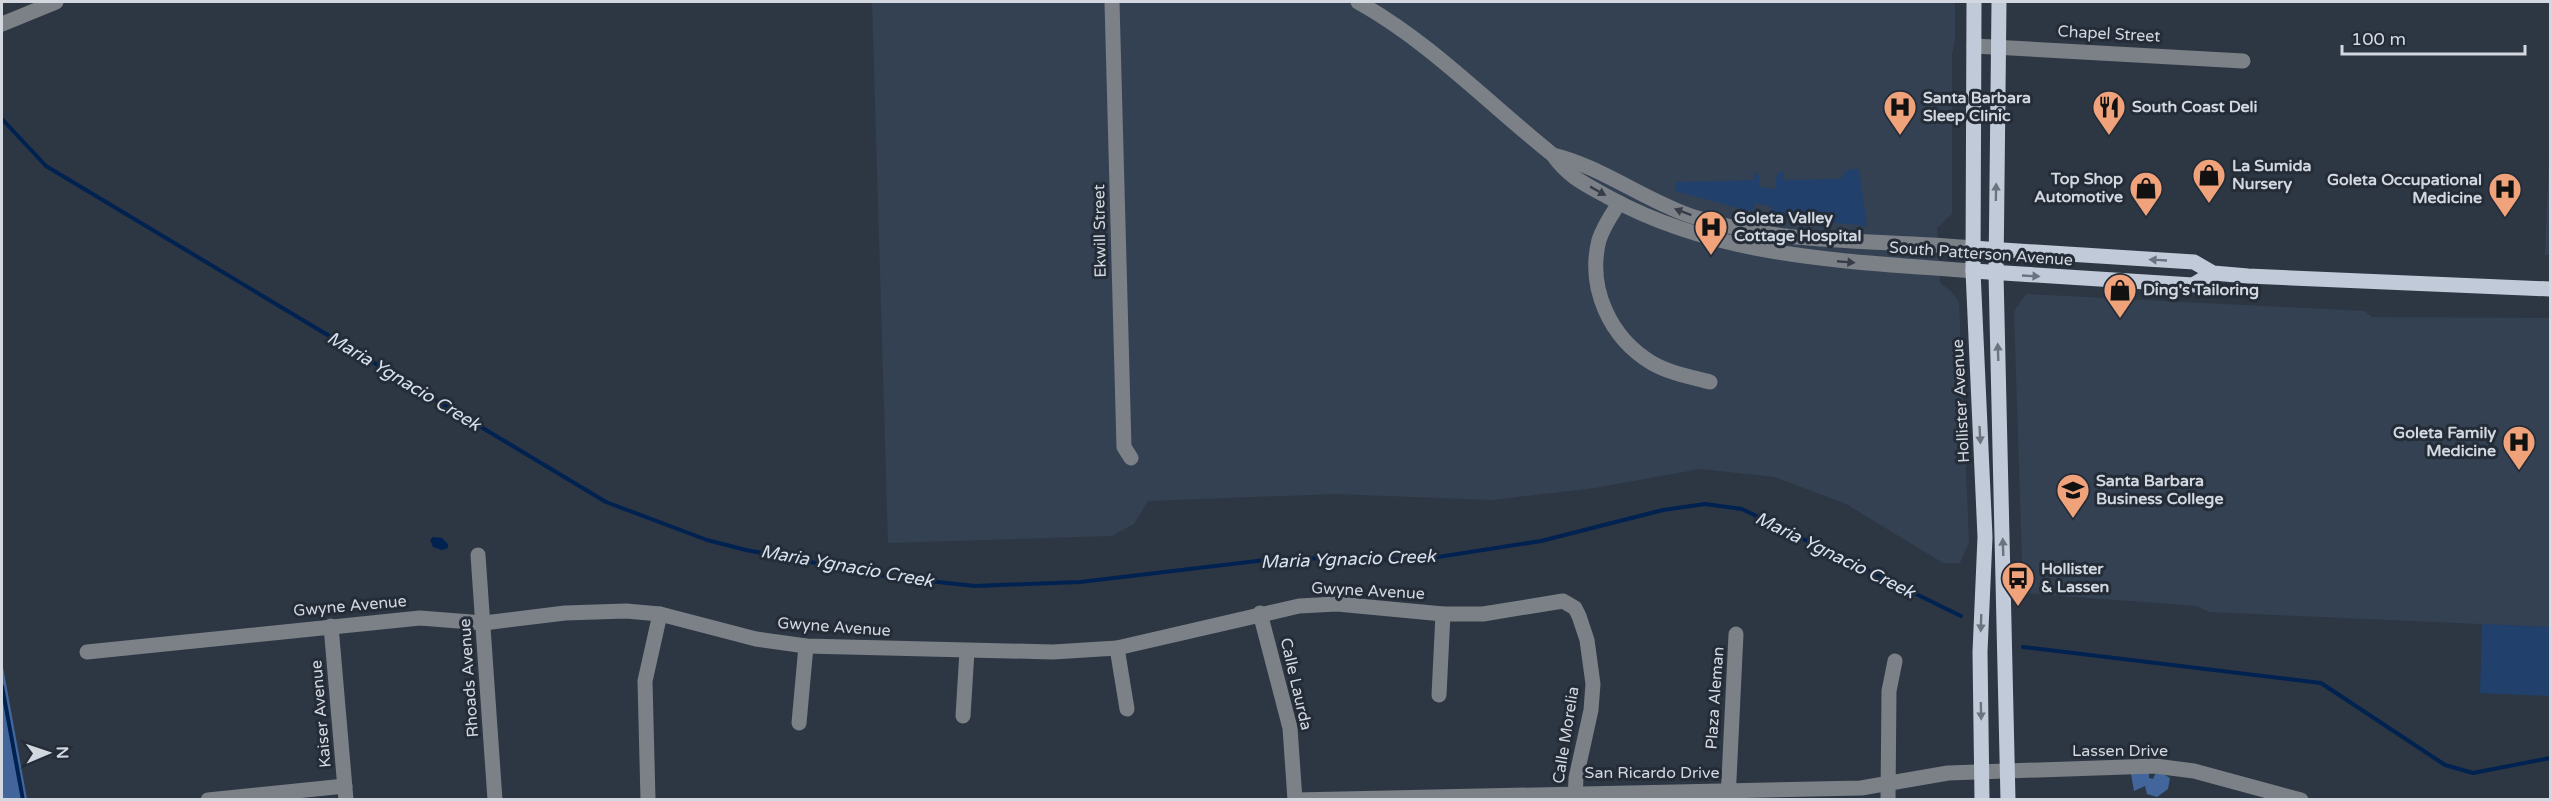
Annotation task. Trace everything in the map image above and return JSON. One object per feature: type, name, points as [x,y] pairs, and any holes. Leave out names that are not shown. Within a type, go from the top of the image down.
[{"type":"main road","name":"Hollister Avenue","points":[[1974,2],[1972,248],[1985,537],[1980,652],[1982,800]]},
{"type":"main road","points":[[1999,2],[1996,273],[2007,661],[2008,800]]},
{"type":"main road","name":"South Patterson Avenue","points":[[1972,248],[2194,262],[2213,273],[2550,289]]},
{"type":"main road","name":"South Patterson Avenue","points":[[1973,271],[2193,285],[2213,273]]},
{"type":"street","points":[[2,24],[56,2]]},
{"type":"street","name":"Ekwill Street","points":[[1112,2],[1124,447],[1131,458]]},
{"type":"street","name":"South Patterson Avenue","points":[[1358,2],[1404,30],[1553,155],[1565,173],[1653,219],[1724,241],[1788,255],[1973,271]]},
{"type":"street","name":"Chapel Street","points":[[1974,46],[2243,61]]},
{"type":"street","name":"South Patterson Avenue","points":[[1553,155],[1574,160],[1657,202],[1730,226],[1833,240],[1972,248]]},
{"type":"street","points":[[1618,202],[1600,239],[1598,256],[1597,284],[1607,314],[1626,344],[1653,364],[1710,382]]},
{"type":"street","name":"Rhoads Avenue","points":[[478,555],[495,800]]},
{"type":"street","name":"Gwyne Avenue","points":[[87,652],[420,618],[484,623],[584,612],[660,614],[756,639],[806,646],[1053,652],[1117,648],[1260,613],[1299,606],[1337,604],[1443,614],[1483,614],[1556,601],[1563,601],[1575,608]]},
{"type":"street","name":"Calle Morelia","points":[[1575,608],[1587,640],[1593,684],[1591,710],[1575,796]]},
{"type":"street","name":"Calle Laurda","points":[[1260,613],[1290,728],[1295,800]]},
{"type":"street","points":[[648,800],[645,681],[660,614]]},
{"type":"street","points":[[1439,695],[1443,614]]},
{"type":"street","name":"Kaiser Avenue","points":[[331,626],[346,793]]},
{"type":"street","name":"Plaza Aleman","points":[[1727,795],[1736,634]]},
{"type":"street","points":[[799,723],[806,646]]},
{"type":"street","points":[[1117,648],[1127,709]]},
{"type":"street","points":[[963,716],[967,651]]},
{"type":"street","points":[[1888,800],[1889,691],[1895,660]]},
{"type":"street","name":"Lassen Drive","points":[[2008,770],[2155,766],[2194,771],[2279,796],[2301,800]]},
{"type":"street","name":"San Ricardo Drive","points":[[1295,800],[1727,795],[1861,788],[1933,774],[2008,770]]},
{"type":"street","points":[[208,800],[346,793]]},
{"type":"shaded area","points":[[872,2],[1955,2],[1955,40],[1952,54],[1952,214],[1937,228],[1940,283],[1951,291],[1959,302],[1969,542],[1960,563],[1943,563],[1846,504],[1775,477],[1700,469],[1595,488],[1492,500],[1334,494],[1148,501],[1134,524],[1112,536],[888,543]]},
{"type":"shaded area","points":[[2550,128],[2550,255],[2545,255]]},
{"type":"shaded area","points":[[1859,169],[1867,226],[1772,216],[1772,207],[1755,203],[1752,212],[1675,191],[1676,182],[1753,180],[1754,172],[1759,176],[1759,187],[1775,189],[1777,174],[1784,171],[1784,180],[1840,179],[1847,170]]},
{"type":"shaded area","points":[[2026,294],[2365,311],[2372,317],[2550,318],[2550,627],[2209,612],[2197,606],[2023,593],[2014,311]]},
{"type":"shaded area","points":[[433,537],[442,538],[448,544],[448,548],[442,550],[433,547],[430,540]]},
{"type":"shaded area","points":[[2482,624],[2550,627],[2550,696],[2480,693]]},
{"type":"shaded area","points":[[2,661],[27,799],[2,799]]},
{"type":"shaded area","points":[[2157,770],[2170,778],[2168,789],[2157,797],[2147,794],[2145,786],[2134,791],[2131,774],[2149,771],[2149,778],[2153,779]]},
{"type":"waterway","name":"Maria Ygnacio Creek","points":[[2,119],[46,166],[606,502],[707,540],[746,550],[891,577],[975,586],[1080,582],[1283,558],[1419,560],[1541,541],[1663,510],[1705,504],[1742,509],[1961,616]]},
{"type":"waterway","name":"Maria Ygnacio Creek","points":[[2023,647],[2321,683],[2445,765],[2473,773],[2550,758]]},
{"type":"waterway","points":[[2,686],[23,800]]},
{"type":"place","name":"Santa Barbara Sleep Clinic","points":[[1900,136]]},
{"type":"place","name":"South Coast Deli","points":[[2109,136]]},
{"type":"place","name":"La Sumida Nursery","points":[[2209,204]]},
{"type":"place","name":"Top Shop Automotive","points":[[2146,217]]},
{"type":"place","name":"Goleta Occupational Medicine","points":[[2505,218]]},
{"type":"place","name":"Goleta Valley Cottage Hospital","points":[[1711,256]]},
{"type":"place","name":"Ding's Tailoring","points":[[2120,319]]},
{"type":"place","name":"Goleta Family Medicine","points":[[2519,471]]},
{"type":"place","name":"Santa Barbara Business College","points":[[2073,519]]},
{"type":"place","name":"Hollister & Lassen","points":[[2018,607]]}]
